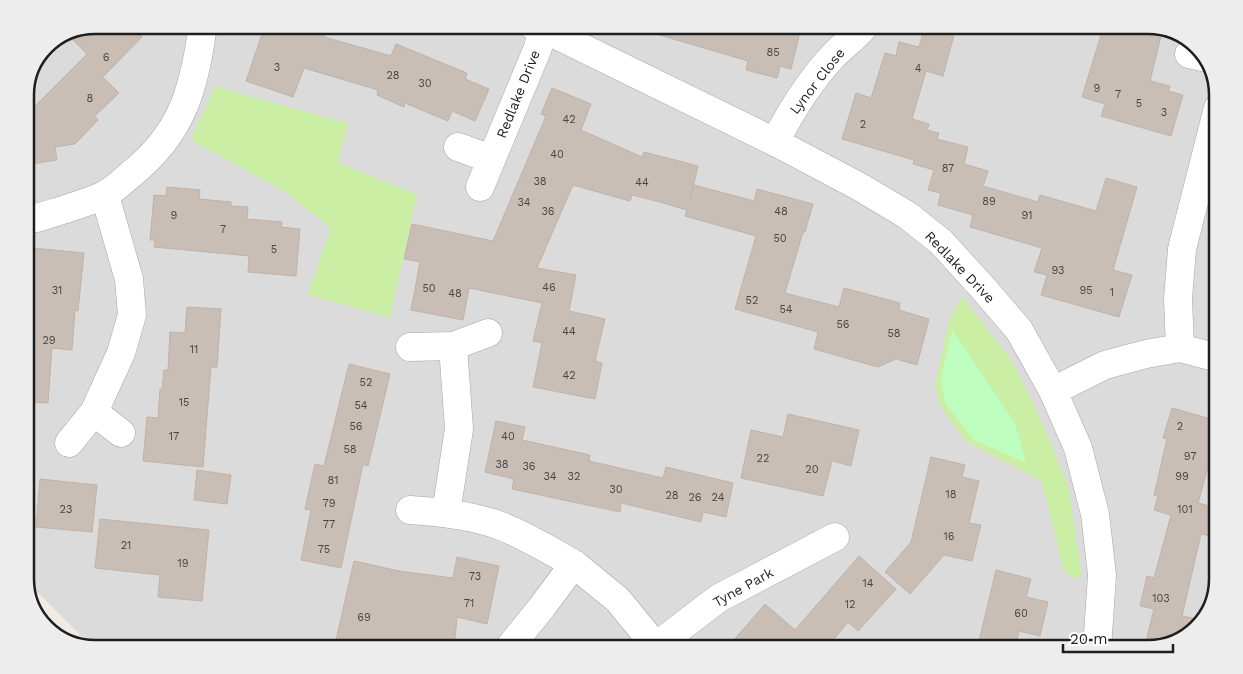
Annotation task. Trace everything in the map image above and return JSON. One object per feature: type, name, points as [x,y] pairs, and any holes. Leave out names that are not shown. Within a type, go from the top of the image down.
[{"type":"street","points":[[34,218],[104,196],[140,167],[169,135],[182,112],[197,67],[202,34]]},
{"type":"street","name":"Redlake Drive","points":[[480,187],[537,50],[538,34]]},
{"type":"street","name":"Redlake Drive","points":[[552,34],[775,142],[868,191],[907,215],[941,242],[1019,330],[1053,391],[1078,448],[1095,514],[1102,575],[1098,640]]},
{"type":"street","name":"Lynor Close","points":[[775,142],[800,98],[834,56],[857,34]]},
{"type":"street","points":[[1180,348],[1178,299],[1182,250],[1209,144]]},
{"type":"street","points":[[458,147],[492,159]]},
{"type":"street","points":[[69,443],[94,412],[121,353],[132,315],[129,279],[104,196]]},
{"type":"street","points":[[410,347],[453,346],[488,333]]},
{"type":"street","points":[[446,513],[459,429],[453,346]]},
{"type":"street","points":[[1053,391],[1105,365],[1146,354],[1180,348],[1209,356]]},
{"type":"street","points":[[94,412],[121,433]]},
{"type":"street","name":"Tyne Park","points":[[410,510],[446,513],[496,524],[532,540],[574,564],[618,600],[650,640]]},
{"type":"street","name":"Tyne Park","points":[[667,640],[718,598],[835,537]]},
{"type":"street","points":[[515,640],[574,564]]},
{"type":"shaded area","points":[[94,34],[1157,34],[1175,40],[1189,49],[1203,68],[1209,90],[1209,580],[1206,599],[1199,613],[1189,625],[1175,634],[1157,640],[85,640],[35,590],[34,584],[34,90],[40,68],[46,57],[54,49],[71,38]]},
{"type":"green space","points":[[215,87],[348,124],[338,163],[417,195],[390,318],[308,295],[331,228],[283,191],[191,140]]},
{"type":"green space","points":[[962,297],[1013,363],[1042,423],[1068,486],[1082,578],[1073,578],[1063,570],[1041,481],[966,442],[940,406],[935,385],[949,321]]},
{"type":"green space","points":[[952,330],[1015,423],[1026,463],[974,440],[945,403],[941,377]]},
{"type":"building","points":[[94,34],[139,34],[142,37],[103,77],[119,93],[95,116],[98,120],[75,144],[55,147],[57,160],[34,164],[34,107],[87,54],[71,38]]},
{"type":"building","points":[[262,34],[325,34],[324,37],[391,56],[396,44],[467,73],[465,79],[489,89],[475,121],[452,111],[448,121],[405,103],[404,107],[377,95],[378,90],[304,68],[293,97],[246,81]]},
{"type":"building","points":[[656,34],[800,34],[791,69],[780,66],[777,78],[746,70],[748,61]]},
{"type":"building","points":[[923,34],[954,34],[943,76],[926,71],[912,119],[929,124],[927,130],[939,133],[937,139],[968,147],[964,164],[988,171],[983,186],[1038,202],[1040,195],[1096,211],[1106,178],[1137,187],[1113,270],[1132,275],[1119,317],[1041,295],[1047,275],[1034,272],[1042,248],[970,227],[973,215],[938,205],[941,193],[928,190],[934,170],[913,164],[914,160],[842,139],[856,93],[871,98],[885,53],[896,56],[899,42],[919,47]]},
{"type":"building","points":[[1101,34],[1161,35],[1150,81],[1170,86],[1168,91],[1183,95],[1171,136],[1101,116],[1105,104],[1082,97]]},
{"type":"building","points":[[552,88],[591,104],[581,130],[642,157],[644,152],[698,166],[690,200],[694,185],[754,201],[757,189],[813,204],[785,293],[839,307],[844,288],[900,303],[899,310],[929,319],[917,365],[896,359],[878,367],[814,349],[818,332],[735,309],[756,236],[685,216],[687,210],[660,202],[632,195],[630,201],[573,185],[537,268],[576,275],[569,311],[605,319],[595,361],[602,363],[595,399],[533,387],[542,343],[533,341],[542,303],[469,288],[463,320],[411,310],[420,262],[404,259],[412,224],[493,241],[546,116],[541,114]]},
{"type":"building","points":[[167,187],[200,190],[199,199],[231,202],[231,206],[248,207],[247,219],[282,222],[281,227],[300,229],[296,276],[248,272],[249,256],[154,247],[155,240],[150,240],[154,195],[166,196]]},
{"type":"building","points":[[34,248],[84,253],[78,311],[75,310],[72,350],[52,348],[48,403],[34,402]]},
{"type":"building","points":[[187,307],[221,309],[217,367],[211,367],[203,467],[143,461],[147,417],[158,418],[160,389],[162,390],[164,370],[168,370],[170,332],[185,333]]},
{"type":"building","points":[[349,364],[390,374],[368,466],[363,464],[341,568],[301,560],[311,510],[305,509],[315,464],[324,466]]},
{"type":"building","points":[[1172,408],[1209,418],[1209,463],[1198,503],[1209,506],[1209,536],[1201,534],[1182,616],[1195,619],[1175,634],[1157,640],[1146,640],[1154,609],[1140,606],[1147,576],[1154,578],[1171,515],[1154,510],[1158,496],[1154,495],[1167,439],[1163,438]]},
{"type":"building","points":[[788,414],[859,430],[851,466],[832,461],[823,496],[741,478],[751,430],[783,437]]},
{"type":"building","points":[[496,421],[525,427],[522,440],[590,455],[589,461],[663,478],[666,467],[733,483],[726,517],[703,512],[701,522],[621,503],[620,512],[512,489],[514,479],[485,472]]},
{"type":"building","points":[[931,457],[965,465],[962,477],[979,481],[969,523],[981,525],[972,561],[944,555],[910,594],[885,572],[911,542]]},
{"type":"building","points":[[197,470],[231,475],[227,504],[194,500]]},
{"type":"building","points":[[40,479],[97,485],[92,532],[36,527]]},
{"type":"building","points":[[100,519],[209,530],[202,601],[158,597],[160,575],[95,568]]},
{"type":"building","points":[[859,556],[896,589],[858,631],[848,622],[833,640],[734,640],[765,604],[795,630]]},
{"type":"building","points":[[457,557],[499,566],[487,624],[457,617],[455,640],[336,640],[354,561],[399,571],[453,578]]},
{"type":"building","points":[[996,570],[1031,579],[1026,597],[1048,602],[1040,636],[1019,631],[1017,640],[979,640]]}]
